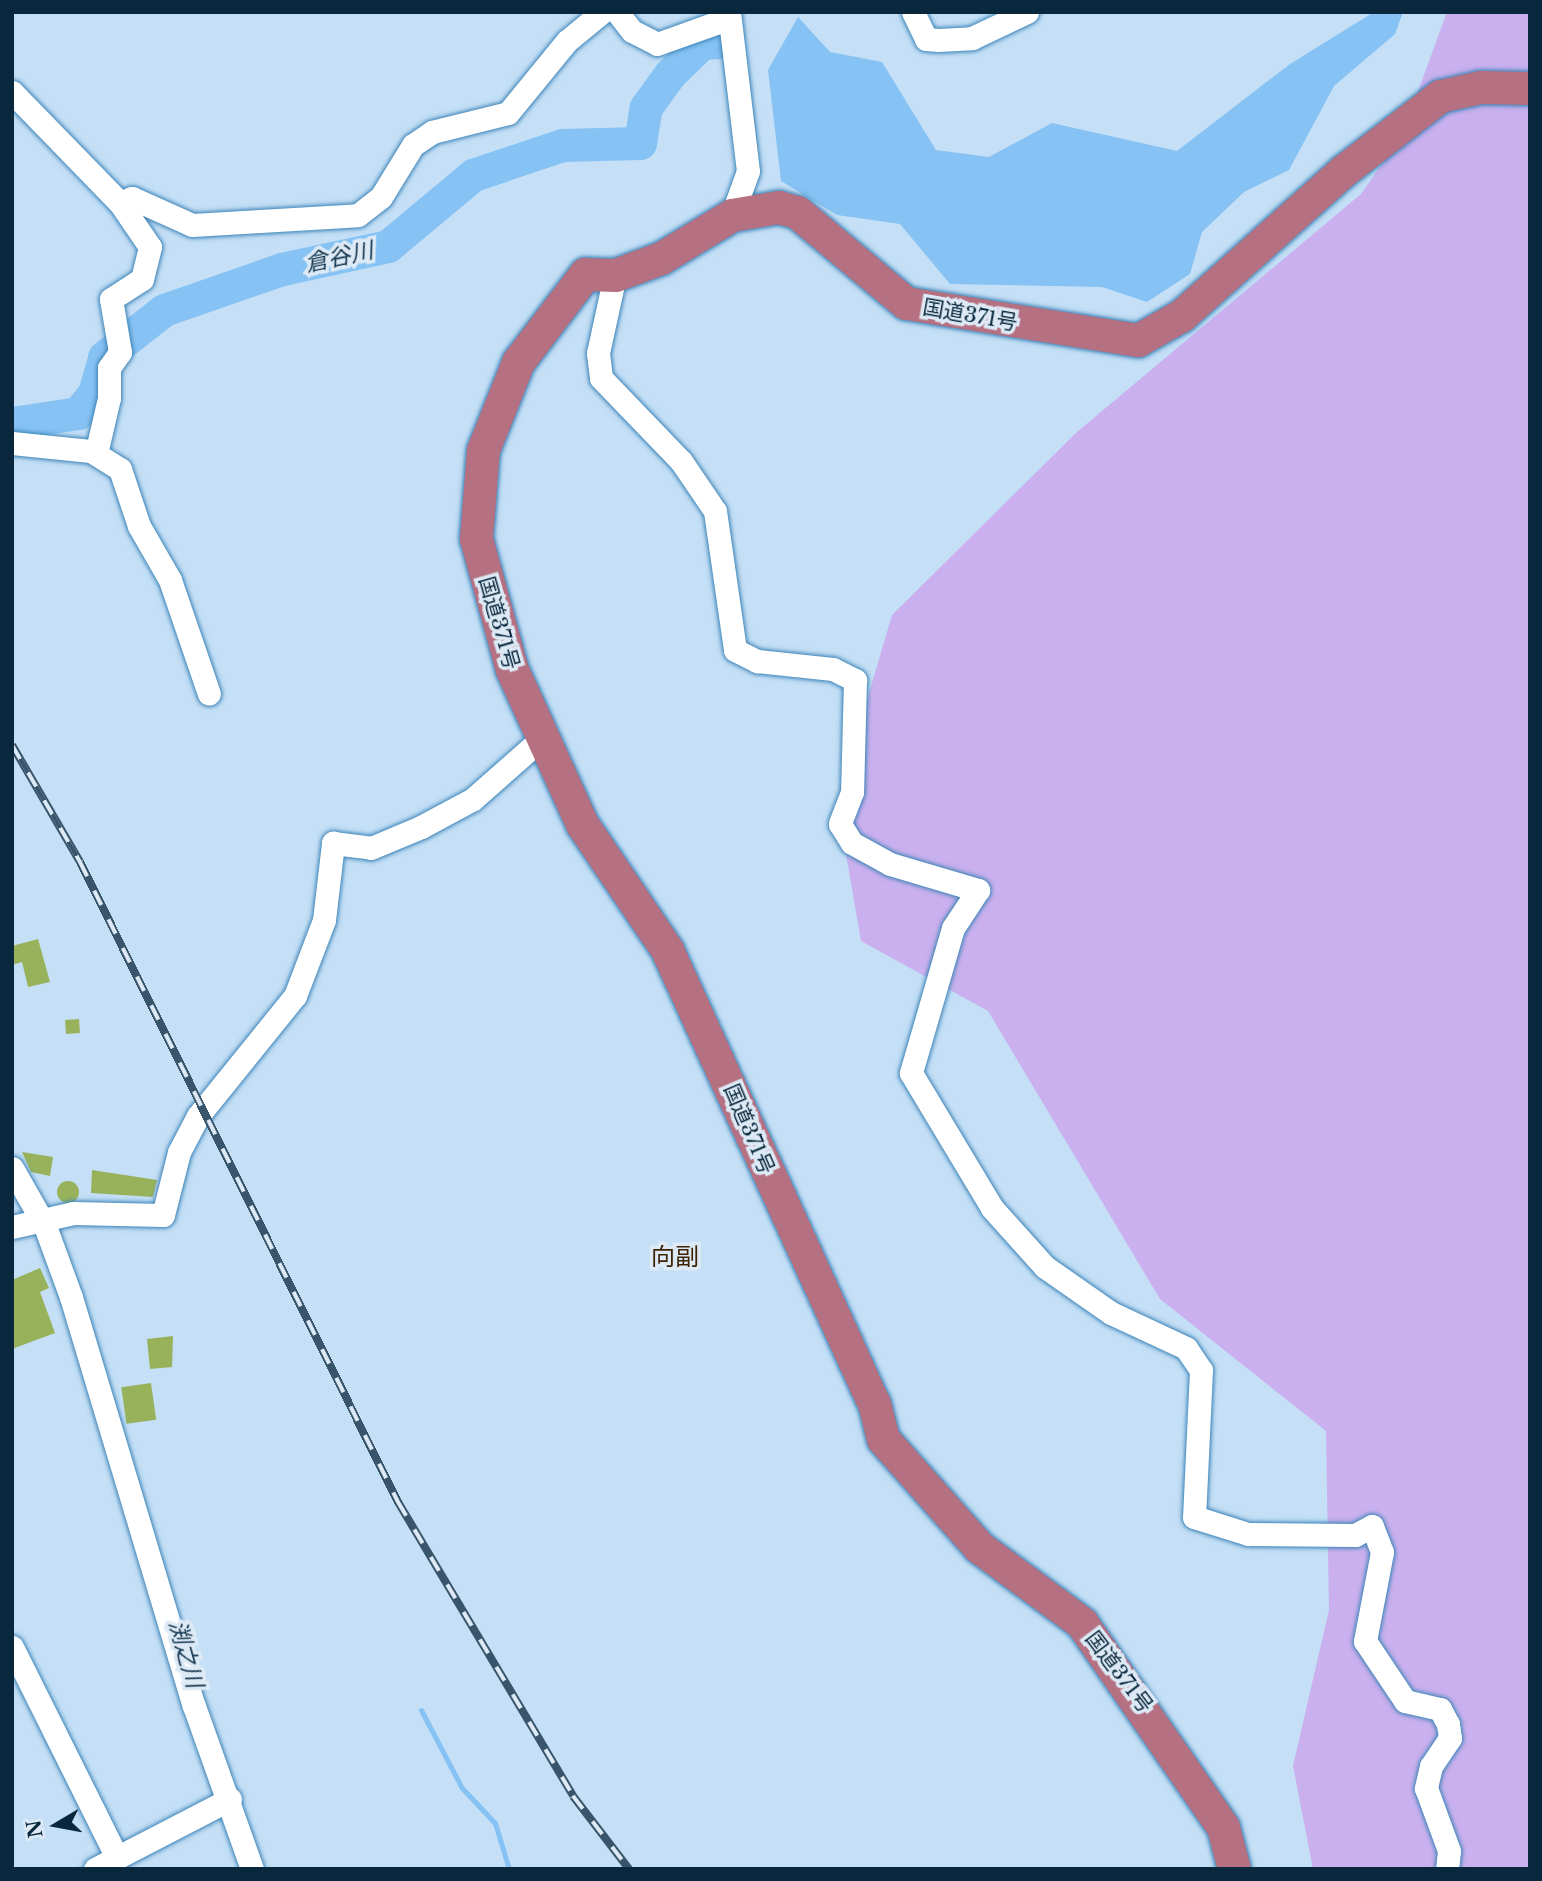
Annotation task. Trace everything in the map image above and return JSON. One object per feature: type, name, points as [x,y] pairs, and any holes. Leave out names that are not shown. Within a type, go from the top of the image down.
[{"type":"highway","name":"国道371号","points":[[1234,1869],[1223,1827],[1153,1717],[1082,1623],[979,1547],[883,1439],[874,1404],[668,951],[582,824],[541,739],[490,599],[476,538],[476,489],[491,422],[518,362],[585,274],[615,275],[662,258],[732,215],[778,207],[797,212],[906,303],[1138,340],[1182,315],[1343,171],[1440,96],[1481,87],[1530,88]]},
{"type":"street","points":[[120,203],[132,198],[192,225],[358,215],[381,197],[413,145],[432,132],[508,113],[558,50],[602,12]]},
{"type":"street","points":[[617,12],[632,31],[657,44],[728,15],[748,171],[732,215]]},
{"type":"street","points":[[913,12],[926,39],[938,40],[972,38],[1027,12]]},
{"type":"street","points":[[12,92],[120,203],[150,247],[142,279],[111,299],[118,341],[109,368],[108,407],[96,454]]},
{"type":"street","points":[[615,275],[598,353],[601,378],[681,461],[715,511],[736,650],[757,662],[833,669],[855,680],[852,792],[840,824],[852,843],[890,864],[978,890],[953,928],[911,1073],[992,1208],[1045,1267],[1111,1313],[1185,1348],[1201,1370],[1194,1517],[1248,1534],[1355,1535],[1371,1526],[1382,1552],[1365,1641],[1405,1701],[1440,1709],[1447,1724],[1450,1738],[1431,1766],[1426,1787],[1449,1851],[1447,1869]]},
{"type":"street","points":[[12,443],[96,454],[120,469],[139,526],[170,580],[209,694]]},
{"type":"street","points":[[12,1227],[36,1217],[163,1215],[180,1152],[198,1116],[295,996],[324,919],[333,843],[371,848],[421,827],[472,799],[541,739]]},
{"type":"street","points":[[12,1168],[71,1297],[194,1706],[230,1799],[252,1869]]},
{"type":"street","points":[[12,1647],[117,1858]]},
{"type":"street","points":[[95,1869],[230,1799]]},
{"type":"shaded area","points":[[1447,12],[1530,12],[1530,1869],[1313,1869],[1293,1766],[1329,1610],[1326,1431],[1160,1299],[988,1011],[861,941],[837,802],[892,615],[1077,432],[1361,194],[1402,135]]},
{"type":"water","points":[[1374,12],[1403,12],[1395,34],[1334,86],[1289,170],[1244,192],[1202,232],[1190,274],[1147,302],[1102,287],[950,284],[900,224],[837,215],[781,181],[768,70],[798,17],[830,52],[882,62],[936,150],[989,157],[1052,123],[1177,151],[1290,64]]},
{"type":"building","points":[[38,939],[50,982],[28,987],[22,962],[12,965],[12,946]]},
{"type":"building","points":[[79,1019],[80,1033],[66,1034],[65,1020]]},
{"type":"building","points":[[22,1152],[53,1157],[50,1176],[31,1172]]},
{"type":"building","points":[[92,1170],[157,1180],[153,1197],[91,1193]]},
{"type":"building","points":[[68,1181],[76,1184],[79,1192],[76,1200],[68,1203],[60,1200],[57,1192],[60,1184]]},
{"type":"building","points":[[40,1268],[49,1288],[40,1292],[55,1333],[12,1349],[12,1280]]},
{"type":"building","points":[[173,1336],[172,1367],[150,1369],[147,1339]]},
{"type":"building","points":[[151,1383],[156,1420],[126,1424],[121,1387]]},
{"type":"waterway","name":"倉谷川","points":[[12,423],[78,413],[94,393],[104,357],[164,310],[282,269],[388,246],[473,175],[562,145],[640,143],[646,107],[669,75],[702,43],[719,42]]},
{"type":"waterway","points":[[421,1710],[462,1788],[495,1823],[509,1869]]},
{"type":"railway","points":[[12,745],[80,862],[398,1502],[573,1796],[629,1869]]},
{"type":"district","name":"向副","points":[[675,1257]]},
{"type":"water label","name":"渕之川","points":[[186,1654]]}]
